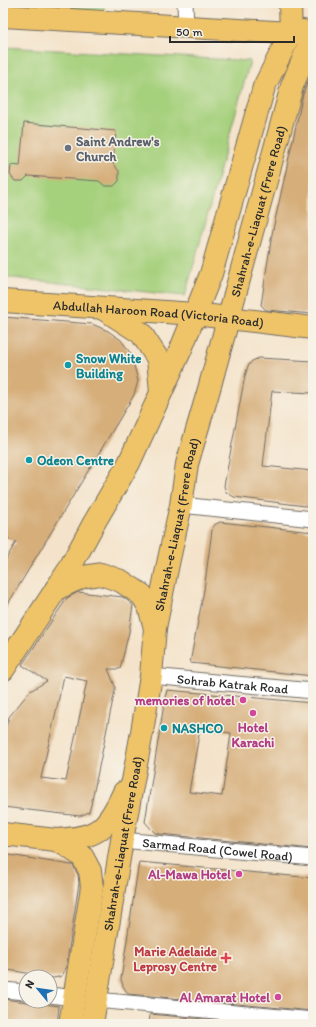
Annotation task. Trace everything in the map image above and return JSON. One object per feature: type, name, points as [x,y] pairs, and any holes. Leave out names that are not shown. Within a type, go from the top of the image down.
[{"type":"main road","name":"Shahrah-e-Liaquat (Frere Road)","points":[[3,670],[68,571],[129,463],[196,314],[211,274],[264,86],[291,33],[290,3]]},
{"type":"main road","points":[[3,16],[291,33],[313,29]]},
{"type":"main road","name":"Shahrah-e-Liaquat (Frere Road)","points":[[92,1024],[151,676],[155,628],[168,559],[181,505],[187,464],[210,389],[228,317],[292,86],[313,36]]},
{"type":"main road","name":"Abdullah Haroon Road (Victoria Road)","points":[[3,301],[103,309],[196,314],[313,328]]},
{"type":"main road","points":[[103,309],[141,333],[158,359],[161,394]]},
{"type":"main road","points":[[56,589],[82,577],[101,574],[121,580],[142,595],[150,607],[155,628]]},
{"type":"main road","points":[[56,840],[78,838],[99,830],[114,814],[125,790],[142,732]]},
{"type":"main road","name":"Shahrah-e-Liaquat (Frere Road)","points":[[3,834],[56,840],[82,856],[90,871],[92,887],[70,1024]]},
{"type":"street","points":[[185,3],[186,27]]},
{"type":"street","points":[[181,505],[313,519]]},
{"type":"street","name":"Sohrab Katrak Road","points":[[151,676],[313,691]]},
{"type":"street","name":"Sarmad Road (Cowel Road)","points":[[122,840],[313,858]]},
{"type":"street","points":[[3,990],[18,991]]},
{"type":"street","points":[[58,996],[74,998]]},
{"type":"street","points":[[96,1000],[313,1020]]},
{"type":"green space","points":[[3,3],[104,3],[105,22],[3,16]]},
{"type":"green space","name":"Saint Andrew's Church","points":[[3,47],[250,61],[185,296],[3,277]]},
{"type":"building","points":[[311,74],[313,74],[313,314],[266,310],[261,305],[272,234],[303,94]]},
{"type":"building","name":"Saint Andrew's Church","points":[[24,123],[116,131],[113,164],[119,171],[119,181],[114,186],[105,186],[99,181],[28,176],[23,181],[15,181],[10,175],[11,165],[20,166]]},
{"type":"building","points":[[3,317],[92,324],[108,331],[121,340],[131,354],[138,381],[134,395],[3,612],[3,564],[16,542],[3,536]]},
{"type":"building","points":[[259,358],[313,361],[313,393],[272,391],[263,466],[313,471],[313,507],[234,497],[226,492],[224,486],[245,376],[248,366],[252,361]]},
{"type":"building","points":[[220,522],[313,532],[313,676],[190,663],[204,590],[212,530],[214,525]]},
{"type":"building","points":[[78,592],[123,597],[133,605],[129,632],[120,669],[108,669],[115,686],[115,690],[89,812],[80,816],[3,807],[3,737],[9,717],[30,691],[47,681],[22,665],[67,598]],"holes":[[[64,676],[87,681],[66,781],[41,778]]]},
{"type":"building","points":[[167,690],[313,703],[313,849],[160,834],[155,833],[152,830],[145,822]],"holes":[[[200,729],[231,733],[222,796],[189,792]]]},
{"type":"building","points":[[3,854],[73,865],[78,875],[79,883],[66,968],[62,976],[58,977],[58,969],[18,969],[18,972],[3,969]]},
{"type":"building","points":[[139,862],[313,878],[313,1011],[128,994],[121,979]]},
{"type":"building","points":[[3,999],[18,1001],[18,1009],[58,1009],[59,1006],[57,1024],[3,1024]]},
{"type":"building","points":[[150,1014],[258,1024],[149,1024]]},
{"type":"place","name":"Saint Andrew's Church","points":[[68,148]]},
{"type":"place","name":"Snow White Building","points":[[68,365]]},
{"type":"place","name":"Odeon Centre","points":[[29,460]]},
{"type":"place","name":"memories of hotel","points":[[243,700]]},
{"type":"place","name":"Hotel Karachi","points":[[253,713]]},
{"type":"place","name":"NASHCO","points":[[164,728]]},
{"type":"place","name":"Al-Mawa Hotel","points":[[239,874]]},
{"type":"place","name":"Marie Adelaide Leprosy Centre","points":[[226,958]]},
{"type":"place","name":"Al Amarat Hotel","points":[[278,997]]}]
